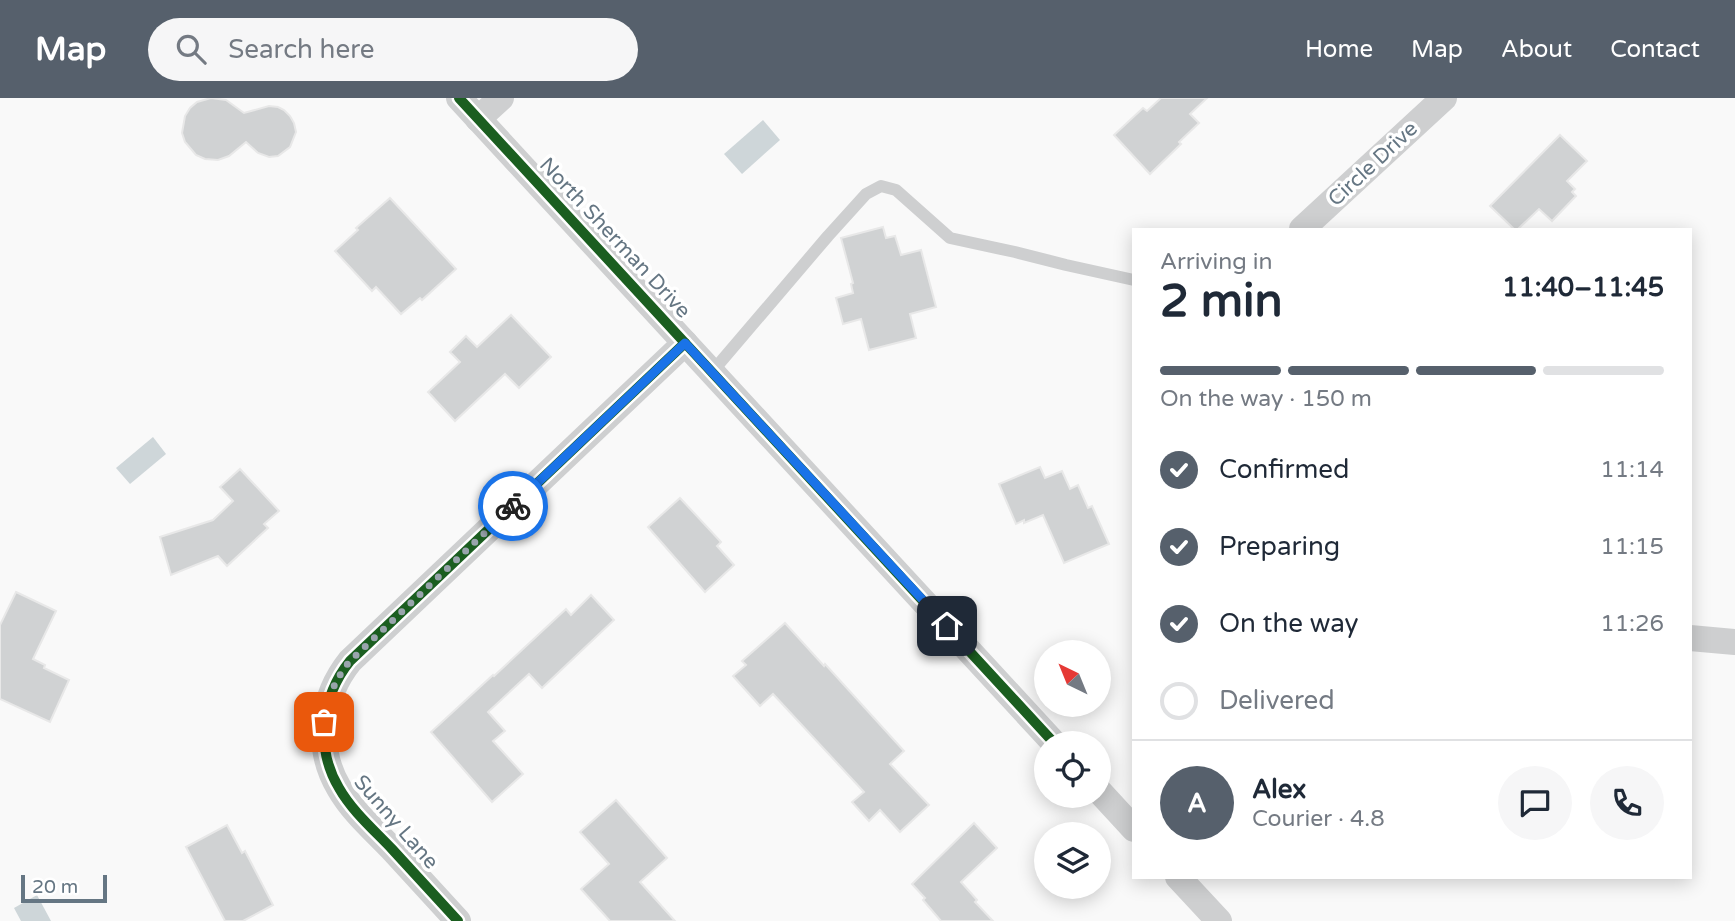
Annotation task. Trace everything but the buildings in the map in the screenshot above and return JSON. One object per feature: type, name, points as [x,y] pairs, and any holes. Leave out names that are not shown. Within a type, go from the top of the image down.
[{"type":"street","name":"North Sherman Drive","points":[[459,98],[1043,731]]},
{"type":"street","points":[[478,119],[501,98]]},
{"type":"street","name":"Circle Drive","points":[[1303,228],[1444,98]]},
{"type":"street","name":"Sunny Lane","points":[[458,921],[353,808],[338,787],[328,762],[324,729],[326,708],[335,683],[350,661],[685,343]]},
{"type":"street","points":[[1692,638],[1735,642]]},
{"type":"street","points":[[1111,804],[1132,827]]},
{"type":"street","points":[[1180,879],[1219,921]]},
{"type":"lane","points":[[712,372],[866,194],[881,186],[896,190],[950,238],[1132,280]]},
{"type":"shaded area","points":[[763,120],[780,140],[742,174],[724,154]]},
{"type":"shaded area","points":[[153,437],[166,454],[130,484],[116,468]]},
{"type":"shaded area","points":[[37,895],[51,921],[21,921],[14,908]]},
{"type":"cycle path","points":[[459,98],[1043,731]]},
{"type":"cycle path","points":[[458,921],[357,812],[339,788],[331,773],[324,740],[327,706],[333,690],[350,661],[685,343]]},
{"type":"way so far","points":[[324,722],[326,708],[341,671],[513,506]]},
{"type":"route","points":[[513,506],[685,343],[947,626]]}]
